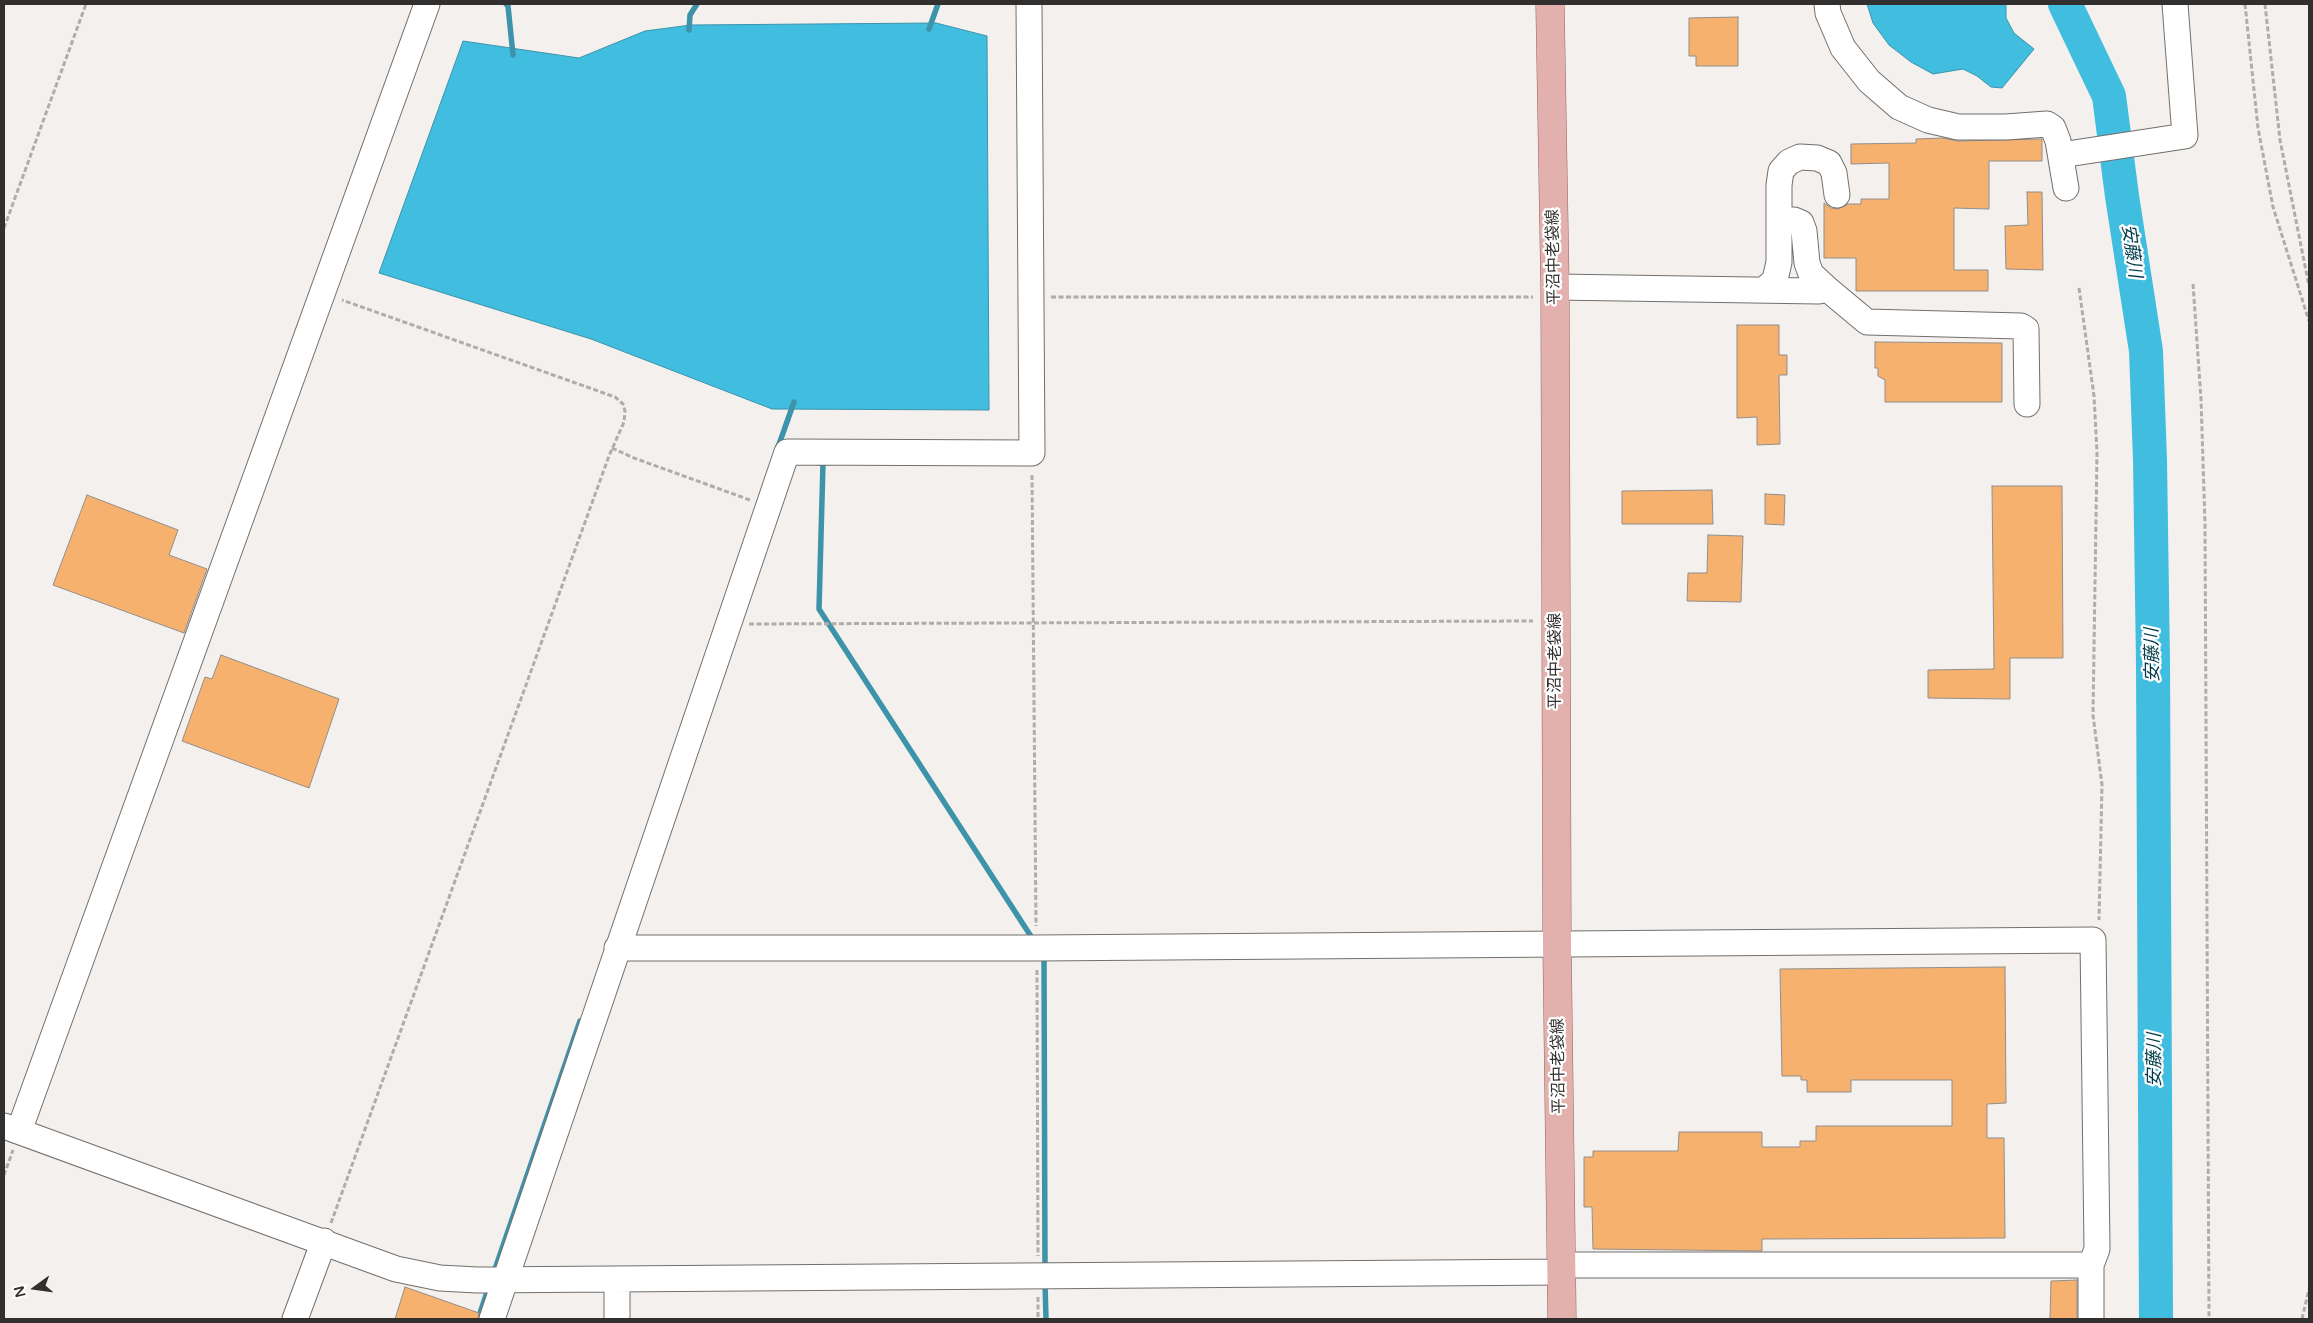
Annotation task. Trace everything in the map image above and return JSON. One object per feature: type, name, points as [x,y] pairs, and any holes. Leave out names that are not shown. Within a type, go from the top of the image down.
[{"type":"main road","name":"平沼中老袋線","points":[[1550,4],[1555,292],[1557,944],[1562,1319]]},
{"type":"street","points":[[427,4],[323,293],[12,1129],[324,1241],[396,1269],[440,1278],[505,1280],[1038,1276],[1562,1268],[2091,1265]]},
{"type":"street","points":[[492,1319],[787,452],[1032,453],[1029,4]]},
{"type":"street","points":[[1827,4],[1828,13],[1843,48],[1869,81],[1899,108],[1928,120],[1958,127],[2047,124],[2053,128],[2061,155],[2066,188]]},
{"type":"street","points":[[2061,155],[2185,136],[2175,4]]},
{"type":"street","points":[[1764,290],[1775,280],[1779,262],[1779,185],[1782,171],[1789,162],[1808,156],[1829,163],[1834,173],[1837,195]]},
{"type":"street","points":[[1779,220],[1794,220],[1801,223],[1804,230],[1807,263],[1811,274],[1867,322],[2021,326],[2026,329],[2027,404]]},
{"type":"street","points":[[1555,292],[1819,290],[1825,287]]},
{"type":"street","points":[[617,948],[1036,948],[2093,940],[2096,1249],[2091,1265],[2092,1319]]},
{"type":"street","points":[[296,1319],[324,1241]]},
{"type":"street","points":[[617,1279],[617,1319]]},
{"type":"path","points":[[4,228],[86,4]]},
{"type":"path","points":[[2245,4],[2258,128],[2272,198],[2309,321]]},
{"type":"path","points":[[2266,4],[2280,140],[2309,286]]},
{"type":"path","points":[[2193,284],[2201,399],[2205,524],[2208,1319]]},
{"type":"path","points":[[2079,288],[2094,396],[2097,452],[2094,715],[2102,785],[2098,925],[2093,940]]},
{"type":"path","points":[[1031,297],[1555,292]]},
{"type":"path","points":[[323,293],[615,397],[623,404],[625,411],[624,422],[612,448],[324,1241]]},
{"type":"path","points":[[612,448],[634,458],[768,507]]},
{"type":"path","points":[[1032,453],[1035,623],[1038,1319]]},
{"type":"path","points":[[728,624],[1556,621]]},
{"type":"path","points":[[2302,1319],[2309,1289]]},
{"type":"water","points":[[1867,4],[2006,4],[2006,18],[2014,33],[2034,49],[2002,88],[1991,87],[1977,76],[1963,69],[1933,74],[1911,62],[1889,45],[1873,23]]},
{"type":"water","points":[[936,23],[987,36],[989,410],[772,409],[591,339],[379,273],[463,41],[579,58],[645,31],[691,25]]},
{"type":"building","points":[[1738,17],[1738,66],[1696,66],[1696,56],[1689,56],[1689,18]]},
{"type":"building","points":[[1943,138],[1958,141],[2042,139],[2042,161],[1989,161],[1989,209],[1954,208],[1954,270],[1988,270],[1988,291],[1856,291],[1856,258],[1824,258],[1824,203],[1831,208],[1838,209],[1848,204],[1861,204],[1861,199],[1889,199],[1889,163],[1851,164],[1851,144],[1916,143],[1916,139]]},
{"type":"building","points":[[2027,192],[2042,192],[2043,270],[2006,269],[2005,226],[2028,225]]},
{"type":"building","points":[[1737,325],[1779,325],[1779,355],[1787,355],[1787,375],[1779,375],[1780,444],[1757,445],[1757,417],[1737,418]]},
{"type":"building","points":[[1875,342],[2002,343],[2002,402],[1885,402],[1885,380],[1878,376],[1878,368],[1875,368]]},
{"type":"building","points":[[1992,486],[2062,486],[2063,658],[2010,658],[2010,699],[1928,698],[1928,670],[1994,669]]},
{"type":"building","points":[[1712,490],[1713,524],[1622,524],[1622,491]]},
{"type":"building","points":[[1765,494],[1785,495],[1784,525],[1765,524]]},
{"type":"building","points":[[87,495],[178,530],[169,555],[207,569],[184,633],[53,585]]},
{"type":"building","points":[[1708,535],[1743,536],[1741,602],[1687,601],[1688,573],[1707,573]]},
{"type":"building","points":[[221,655],[339,699],[309,788],[182,741],[205,677],[212,679]]},
{"type":"building","points":[[2005,967],[2006,1103],[1987,1104],[1987,1138],[2004,1138],[2005,1238],[1762,1239],[1762,1251],[1593,1249],[1592,1207],[1584,1207],[1584,1157],[1593,1157],[1593,1151],[1678,1151],[1679,1132],[1762,1132],[1762,1147],[1800,1147],[1800,1141],[1816,1141],[1816,1126],[1952,1126],[1952,1080],[1851,1080],[1851,1092],[1807,1092],[1807,1080],[1801,1080],[1801,1076],[1782,1076],[1780,969]]},
{"type":"building","points":[[2077,1280],[2077,1319],[2050,1319],[2051,1281]]},
{"type":"building","points":[[405,1287],[479,1313],[478,1319],[395,1319]]},
{"type":"waterway","points":[[506,4],[508,6],[513,55]]},
{"type":"waterway","points":[[689,30],[690,15],[697,4]]},
{"type":"waterway","points":[[929,29],[938,4]]},
{"type":"waterway","name":"安藤川","points":[[2065,4],[2109,96],[2146,351],[2150,460],[2153,662],[2156,1319]]},
{"type":"waterway","points":[[777,450],[794,402]]},
{"type":"waterway","points":[[819,463],[823,463],[819,609],[1034,941]]},
{"type":"waterway","points":[[1042,953],[1044,956],[1045,1271]]},
{"type":"waterway","points":[[493,1275],[580,1021]]},
{"type":"waterway","points":[[1045,1283],[1046,1319]]},
{"type":"waterway","points":[[478,1319],[489,1286]]}]
